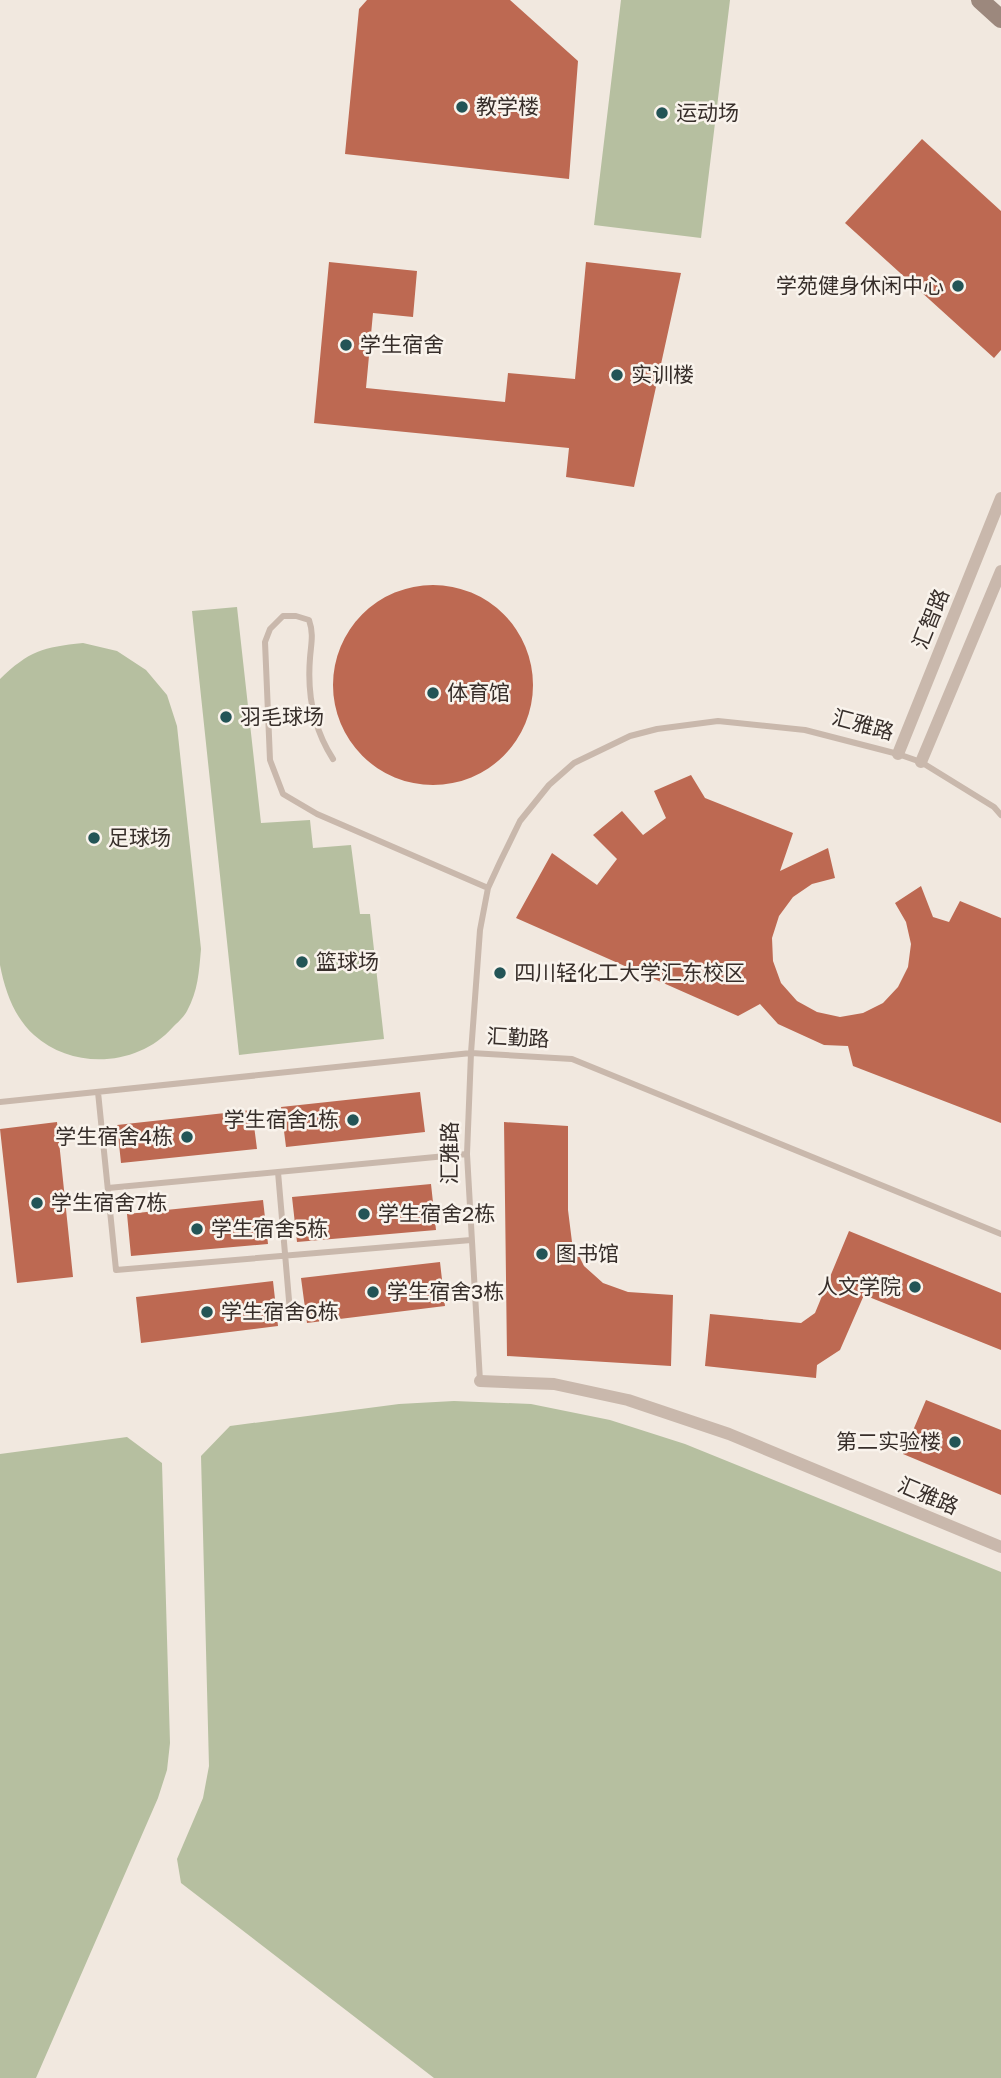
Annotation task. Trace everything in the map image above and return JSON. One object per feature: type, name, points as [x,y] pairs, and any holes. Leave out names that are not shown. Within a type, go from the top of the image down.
[{"type":"main road","points":[[980,0],[1001,19]]},
{"type":"street","name":"汇智路","points":[[898,754],[1001,498]]},
{"type":"street","points":[[921,762],[1001,570]]},
{"type":"street","name":"汇雅路","points":[[480,1381],[554,1384],[628,1399],[729,1434],[1001,1547]]},
{"type":"lane","points":[[333,759],[321,741],[308,687],[313,631],[309,621],[296,616],[283,616],[270,629],[265,642],[270,760],[283,794],[317,814],[488,888]]},
{"type":"lane","name":"汇雅路","points":[[480,1381],[467,1154],[480,930],[488,888],[520,821],[549,785],[574,763],[630,736],[657,729],[718,721],[805,730],[898,754],[921,762],[994,807],[1001,815]]},
{"type":"lane","name":"汇勤路","points":[[0,1102],[471,1052],[572,1059],[1001,1234]]},
{"type":"lane","points":[[98,1092],[116,1270],[471,1240]]},
{"type":"lane","points":[[108,1188],[467,1154]]},
{"type":"lane","points":[[278,1172],[290,1312]]},
{"type":"green space","name":"运动场","points":[[621,0],[730,0],[701,238],[594,225]]},
{"type":"green space","points":[[237,607],[261,823],[310,820],[313,848],[351,845],[360,914],[370,914],[384,1039],[239,1055],[192,611]]},
{"type":"green space","name":"足球场","points":[[83,643],[117,651],[146,670],[167,695],[177,726],[201,949],[196,989],[183,1017],[159,1040],[143,1050],[106,1059],[87,1059],[68,1054],[50,1047],[34,1035],[11,1003],[0,965],[0,679],[37,652]]},
{"type":"green space","points":[[454,1401],[531,1404],[610,1420],[685,1444],[1001,1572],[1001,2078],[434,2078],[181,1883],[177,1859],[203,1798],[209,1766],[201,1456],[230,1426],[399,1404]]},
{"type":"green space","points":[[127,1437],[162,1463],[170,1743],[167,1770],[158,1798],[36,2078],[0,2078],[0,1454]]},
{"type":"building","name":"教学楼","points":[[367,0],[510,0],[578,61],[569,179],[345,154],[359,9]]},
{"type":"building","name":"学苑健身休闲中心","points":[[922,139],[1001,211],[1001,350],[994,358],[845,223]]},
{"type":"building","points":[[329,262],[417,271],[413,317],[373,313],[366,388],[505,402],[508,373],[575,379],[586,262],[681,273],[634,487],[566,477],[569,448],[314,423]]},
{"type":"building","name":"体育馆","points":[[433,585],[471,592],[504,614],[526,647],[533,685],[526,723],[504,756],[471,778],[433,785],[395,778],[362,756],[340,723],[333,685],[340,647],[362,614],[395,592]]},
{"type":"building","points":[[691,775],[705,798],[793,833],[780,871],[828,848],[835,878],[812,884],[793,897],[779,916],[772,938],[773,961],[781,983],[797,1001],[817,1012],[840,1017],[863,1013],[883,1003],[898,987],[908,967],[911,944],[906,922],[895,903],[921,886],[933,917],[949,922],[960,901],[1001,918],[1001,1123],[853,1066],[848,1046],[824,1045],[778,1024],[760,1004],[738,1016],[516,918],[552,853],[597,885],[617,859],[593,835],[622,811],[643,835],[666,818],[654,791]]},
{"type":"building","name":"学生宿舍1栋","points":[[420,1092],[425,1132],[286,1147],[281,1107]]},
{"type":"building","name":"学生宿舍4栋","points":[[252,1110],[257,1149],[121,1163],[117,1125]]},
{"type":"building","name":"学生宿舍7栋","points":[[57,1122],[73,1277],[17,1283],[0,1129]]},
{"type":"building","name":"图书馆","points":[[504,1122],[568,1126],[568,1210],[572,1242],[584,1266],[603,1283],[628,1292],[673,1295],[671,1366],[507,1356]]},
{"type":"building","name":"学生宿舍2栋","points":[[431,1184],[436,1230],[297,1242],[292,1197]]},
{"type":"building","name":"学生宿舍5栋","points":[[263,1200],[268,1244],[131,1256],[127,1214]]},
{"type":"building","points":[[849,1231],[1001,1293],[1001,1350],[864,1295],[840,1350],[817,1365],[816,1378],[705,1366],[710,1314],[801,1323],[815,1313]]},
{"type":"building","name":"学生宿舍3栋","points":[[440,1262],[445,1306],[307,1323],[301,1278]]},
{"type":"building","name":"学生宿舍6栋","points":[[273,1281],[278,1326],[141,1343],[136,1297]]},
{"type":"building","name":"第二实验楼","points":[[926,1400],[1001,1430],[1001,1495],[903,1454]]},
{"type":"place","name":"教学楼","points":[[462,107]]},
{"type":"place","name":"运动场","points":[[662,113]]},
{"type":"place","name":"学苑健身休闲中心","points":[[958,286]]},
{"type":"place","name":"学生宿舍","points":[[346,345]]},
{"type":"place","name":"实训楼","points":[[617,375]]},
{"type":"place","name":"体育馆","points":[[433,693]]},
{"type":"place","name":"羽毛球场","points":[[226,717]]},
{"type":"place","name":"足球场","points":[[94,838]]},
{"type":"place","name":"篮球场","points":[[302,962]]},
{"type":"place","name":"四川轻化工大学汇东校区","points":[[500,973]]},
{"type":"place","name":"学生宿舍1栋","points":[[353,1120]]},
{"type":"place","name":"学生宿舍4栋","points":[[187,1137]]},
{"type":"place","name":"学生宿舍7栋","points":[[37,1203]]},
{"type":"place","name":"学生宿舍2栋","points":[[364,1214]]},
{"type":"place","name":"学生宿舍5栋","points":[[197,1229]]},
{"type":"place","name":"图书馆","points":[[542,1254]]},
{"type":"place","name":"人文学院","points":[[915,1287]]},
{"type":"place","name":"学生宿舍3栋","points":[[373,1292]]},
{"type":"place","name":"学生宿舍6栋","points":[[207,1312]]},
{"type":"place","name":"第二实验楼","points":[[955,1442]]}]
